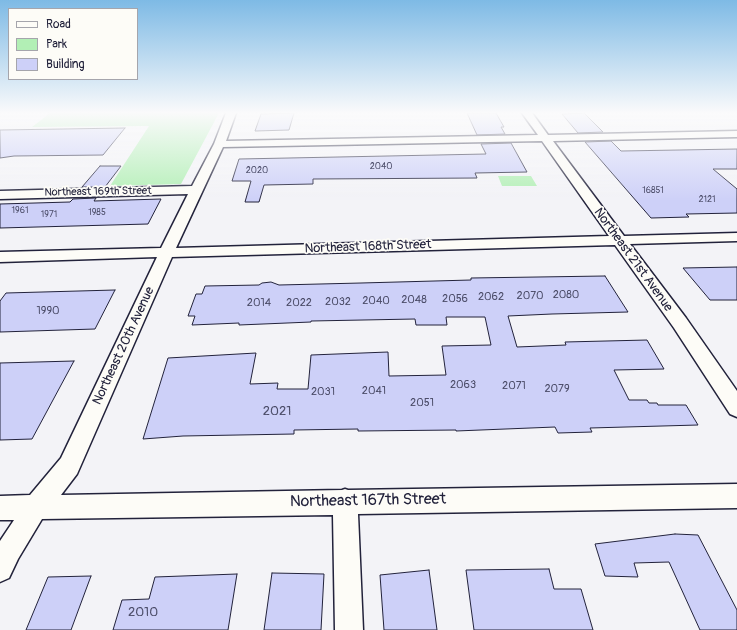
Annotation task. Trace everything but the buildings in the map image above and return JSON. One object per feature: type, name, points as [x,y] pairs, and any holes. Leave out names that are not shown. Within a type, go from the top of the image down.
[{"type":"street","points":[[219,144],[293,142]]},
{"type":"street","name":"Northeast 21st Avenue","points":[[548,142],[680,323],[737,408]]},
{"type":"street","name":"Northeast 20th Avenue","points":[[0,569],[9,550],[36,507],[69,466],[166,253],[219,144]]},
{"type":"street","name":"Northeast 169th Street","points":[[0,195],[196,190]]},
{"type":"street","name":"Northeast 168th Street","points":[[0,257],[737,237]]},
{"type":"street","name":"Northeast 167th Street","points":[[0,508],[346,501],[737,496]]},
{"type":"street","points":[[346,501],[349,630]]},
{"type":"green space","points":[[138,142],[203,142],[181,184],[110,186]]},
{"type":"green space","points":[[498,176],[531,176],[537,186],[502,186]]}]
